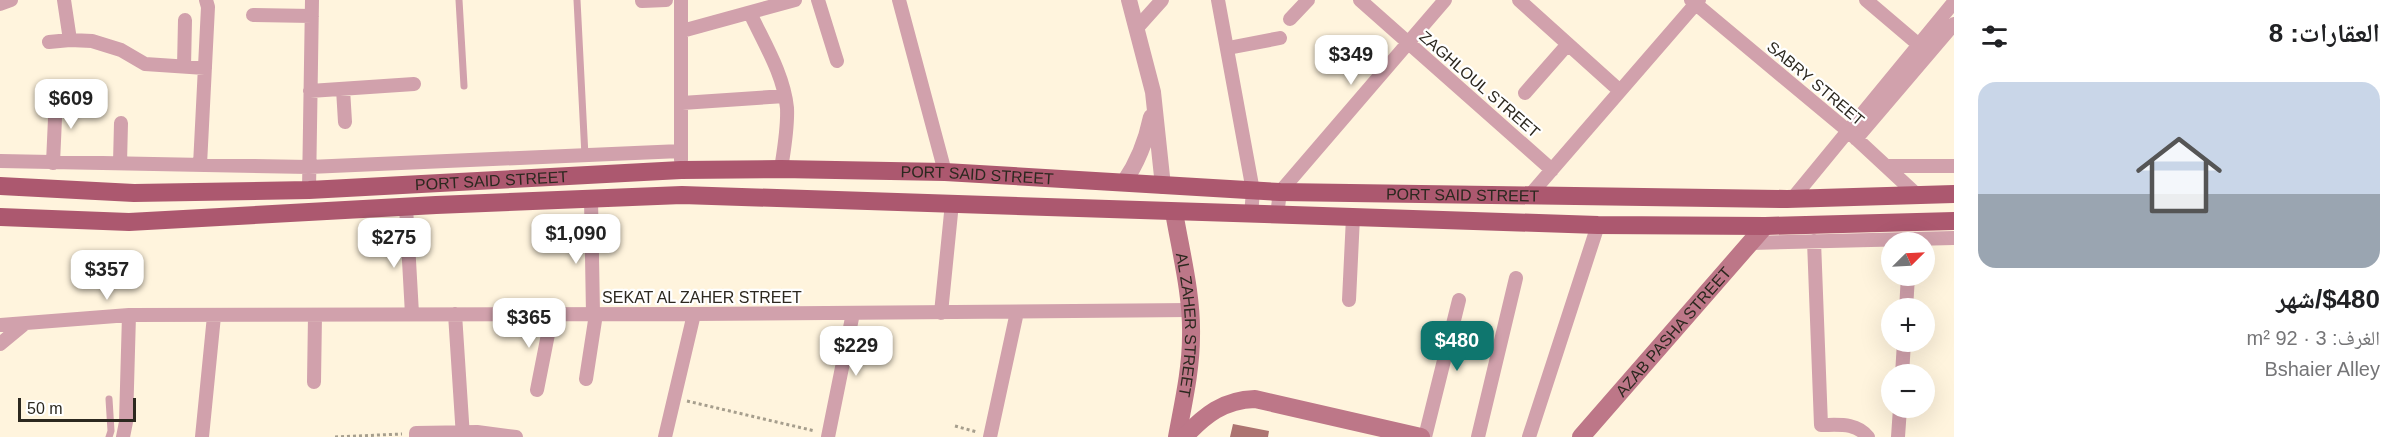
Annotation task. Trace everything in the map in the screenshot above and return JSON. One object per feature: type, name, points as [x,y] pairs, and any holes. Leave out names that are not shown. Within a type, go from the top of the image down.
[{"type":"main road","name":"PORT SAID STREET","points":[[0,186],[134,193],[309,190],[681,170],[782,169],[945,172],[1280,192],[1793,198],[1954,194]]},
{"type":"main road","name":"PORT SAID STREET","points":[[0,217],[129,222],[682,195],[952,202],[1251,215],[1598,225],[1765,226],[1881,233]]},
{"type":"main road","name":"AL ZAHER STREET","points":[[1174,212],[1191,310],[1190,360],[1177,437]]},
{"type":"main road","name":"PORT SAID STREET","points":[[1920,232],[1954,222]]},
{"type":"main road","name":"AZAB PASHA STREET","points":[[1581,437],[1765,226]]},
{"type":"main road","points":[[1184,437],[1205,415],[1216,408],[1228,403],[1255,399],[1423,437]]},
{"type":"street","points":[[0,4],[11,0]]},
{"type":"street","points":[[64,0],[70,40]]},
{"type":"street","points":[[200,165],[208,7],[206,0]]},
{"type":"street","points":[[309,190],[312,0]]},
{"type":"street","points":[[642,1],[666,0]]},
{"type":"street","points":[[681,0],[681,170]]},
{"type":"street","points":[[682,31],[750,13],[765,4],[795,0]]},
{"type":"street","points":[[818,0],[837,61]]},
{"type":"street","points":[[899,0],[945,172]]},
{"type":"street","points":[[1130,0],[1153,92],[1163,186]]},
{"type":"street","points":[[1136,29],[1162,0]]},
{"type":"street","points":[[1218,0],[1253,191],[1251,215]]},
{"type":"street","points":[[1290,19],[1308,0]]},
{"type":"street","name":"ZAGHLOUL STREET","points":[[1360,0],[1552,170]]},
{"type":"street","points":[[1277,215],[1280,192],[1445,0]]},
{"type":"street","points":[[1519,0],[1620,91]]},
{"type":"street","points":[[1866,0],[1919,45]]},
{"type":"street","points":[[1530,195],[1695,1]]},
{"type":"street","name":"SABRY STREET","points":[[1695,1],[1852,135],[1917,195]]},
{"type":"street","points":[[1852,135],[1954,2]]},
{"type":"street","points":[[750,13],[780,79],[785,96],[787,111],[782,169]]},
{"type":"street","points":[[253,15],[312,16]]},
{"type":"street","points":[[184,67],[185,20]]},
{"type":"street","points":[[1793,198],[1954,24]]},
{"type":"street","points":[[1228,48],[1280,38]]},
{"type":"street","points":[[49,42],[70,40],[109,46],[145,64],[205,68]]},
{"type":"street","points":[[1526,93],[1568,44]]},
{"type":"street","points":[[310,90],[414,84]]},
{"type":"street","points":[[343,89],[345,122]]},
{"type":"street","points":[[1124,182],[1135,167],[1143,149],[1153,92]]},
{"type":"street","points":[[53,163],[56,96]]},
{"type":"street","points":[[682,103],[785,96]]},
{"type":"street","points":[[120,163],[121,123]]},
{"type":"street","name":"PORT SAID STREET","points":[[0,161],[309,167],[585,157],[681,151]]},
{"type":"street","points":[[1886,166],[1954,166]]},
{"type":"street","points":[[585,379],[595,314],[591,198]]},
{"type":"street","points":[[941,313],[952,202]]},
{"type":"street","points":[[406,207],[412,314]]},
{"type":"street","points":[[1349,300],[1353,217]]},
{"type":"street","points":[[1528,437],[1598,225]]},
{"type":"street","points":[[1751,243],[1881,237]]},
{"type":"street","points":[[1935,237],[1954,238]]},
{"type":"street","points":[[1814,241],[1821,425],[1851,426],[1858,428],[1868,437]]},
{"type":"street","points":[[1479,437],[1516,278]]},
{"type":"street","points":[[1423,437],[1459,300]]},
{"type":"street","name":"SEKAT AL ZAHER STREET","points":[[0,326],[129,315],[853,314],[1191,310]]},
{"type":"street","points":[[990,436],[1017,312]]},
{"type":"street","points":[[455,314],[463,434]]},
{"type":"street","points":[[537,390],[552,314]]},
{"type":"street","points":[[664,437],[694,314]]},
{"type":"street","points":[[828,436],[853,314]]},
{"type":"street","points":[[123,437],[126,422],[129,315]]},
{"type":"street","points":[[314,382],[315,315]]},
{"type":"street","points":[[202,437],[214,316]]},
{"type":"street","points":[[0,344],[23,325]]},
{"type":"street","points":[[1898,437],[1899,418]]},
{"type":"street","points":[[416,435],[463,434],[516,437]]},
{"type":"lane","points":[[459,0],[464,86]]},
{"type":"lane","points":[[577,0],[585,157]]},
{"type":"lane","points":[[109,399],[111,430],[109,437]]},
{"type":"path","points":[[674,397],[828,436]]},
{"type":"path","points":[[955,426],[990,436]]},
{"type":"path","points":[[335,437],[416,435]]},
{"type":"building","points":[[1233,424],[1269,431],[1268,437],[1230,437]]}]
